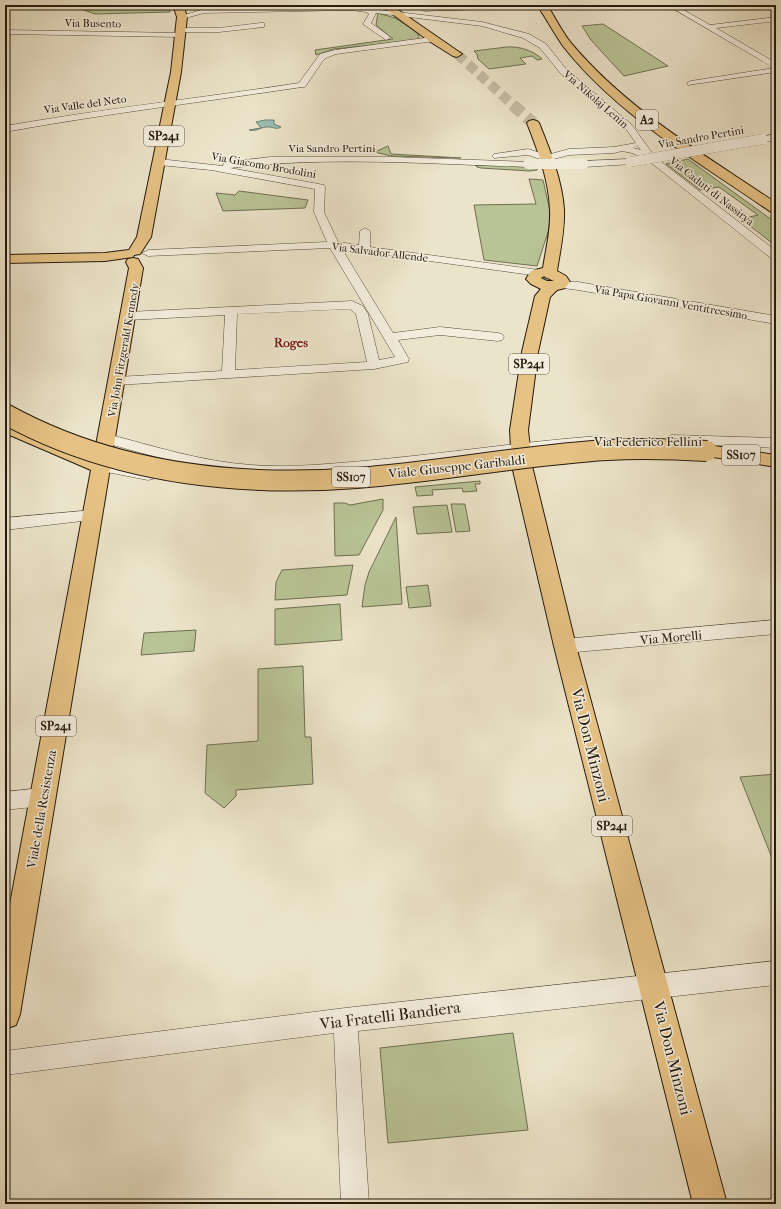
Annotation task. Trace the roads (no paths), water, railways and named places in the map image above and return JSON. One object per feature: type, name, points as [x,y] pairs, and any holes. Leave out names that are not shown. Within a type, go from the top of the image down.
[{"type":"main road","name":"A2","points":[[542,5],[572,49],[599,79],[619,98],[662,131],[776,209]]},
{"type":"main road","name":"A2","points":[[553,5],[578,43],[606,73],[631,95],[674,130],[776,197]]},
{"type":"main road","points":[[389,9],[410,18],[432,39],[457,54]]},
{"type":"main road","name":"SP241","points":[[136,257],[144,237],[159,162],[176,72],[183,10]]},
{"type":"main road","name":"SP241","points":[[521,457],[519,430],[530,352],[543,296],[549,279],[557,221],[553,183],[546,158],[533,124]]},
{"type":"main road","points":[[5,259],[136,257]]},
{"type":"main road","name":"Via John Fitzgerald Kennedy","points":[[107,439],[136,268],[136,257]]},
{"type":"main road","name":"Viale Giuseppe Garibaldi","points":[[5,414],[39,431],[86,450],[129,462],[185,474],[256,480],[322,480],[604,450],[645,449],[707,451],[776,461]]},
{"type":"main road","points":[[5,426],[101,467]]},
{"type":"main road","name":"Viale della Resistenza","points":[[5,1014],[42,797],[107,439]]},
{"type":"main road","name":"Via Don Minzoni","points":[[521,457],[565,646],[710,1204]]},
{"type":"street","points":[[183,10],[204,11],[372,8],[412,10],[430,8],[553,5]]},
{"type":"street","points":[[670,5],[776,66]]},
{"type":"street","points":[[372,8],[373,14],[368,20],[367,24],[386,38]]},
{"type":"street","points":[[410,18],[410,13],[430,8]]},
{"type":"street","name":"Via Nikolaj Lenin","points":[[389,9],[410,18],[482,24],[526,36],[543,46],[564,72],[629,127],[639,140]]},
{"type":"street","points":[[183,10],[204,11]]},
{"type":"street","points":[[709,27],[776,19]]},
{"type":"street","name":"Via Busento","points":[[5,32],[181,32],[261,26]]},
{"type":"street","name":"Via Valle del Neto","points":[[5,129],[68,118],[169,106],[302,85],[323,56],[335,52],[432,39]]},
{"type":"street","points":[[692,83],[776,70]]},
{"type":"street","name":"Via Sandro Pertini","points":[[211,167],[271,160],[487,160],[528,164],[630,162],[776,137]]},
{"type":"street","name":"Via Caduti di Nassirya","points":[[546,158],[569,152],[622,148],[636,144],[639,140],[652,159]]},
{"type":"street","name":"Via Caduti di Nassirya","points":[[622,148],[635,151],[652,159],[776,257]]},
{"type":"street","name":"Via Sandro Pertini","points":[[487,160],[526,151],[534,152],[546,158]]},
{"type":"street","name":"Via Giacomo Brodolini","points":[[159,162],[211,167],[320,187],[319,212],[336,248]]},
{"type":"street","points":[[364,249],[365,230]]},
{"type":"street","points":[[117,381],[374,365],[403,359],[336,248]]},
{"type":"street","name":"Via Salvador Allende","points":[[336,248],[549,279]]},
{"type":"street","name":"Via Salvador Allende","points":[[136,257],[336,248],[364,249],[549,279]]},
{"type":"street","name":"Via Papa Giovanni Ventitreesimo","points":[[549,279],[578,286],[776,319]]},
{"type":"street","points":[[128,316],[352,306],[359,309],[362,314],[374,365]]},
{"type":"street","points":[[228,374],[231,312]]},
{"type":"street","points":[[389,337],[440,331],[498,337]]},
{"type":"street","points":[[107,439],[223,466],[269,471],[316,470],[389,464],[521,457]]},
{"type":"street","name":"Via Federico Fellini","points":[[521,457],[625,456],[639,440],[776,443]]},
{"type":"street","points":[[101,467],[181,480],[241,485],[302,485],[521,457]]},
{"type":"street","points":[[5,524],[94,515]]},
{"type":"street","name":"Via Morelli","points":[[565,646],[776,627]]},
{"type":"street","points":[[5,801],[42,797]]},
{"type":"street","name":"Via Fratelli Bandiera","points":[[5,1063],[345,1020],[776,973]]},
{"type":"street","points":[[345,1020],[355,1204]]},
{"type":"water","points":[[274,120],[274,124],[281,127],[266,127],[255,130],[249,130],[261,128],[256,122]]},
{"type":"tunnel","points":[[457,54],[514,106]]},
{"type":"tunnel","points":[[513,105],[533,123]]},
{"type":"district","name":"Roges","points":[[291,342]]}]
